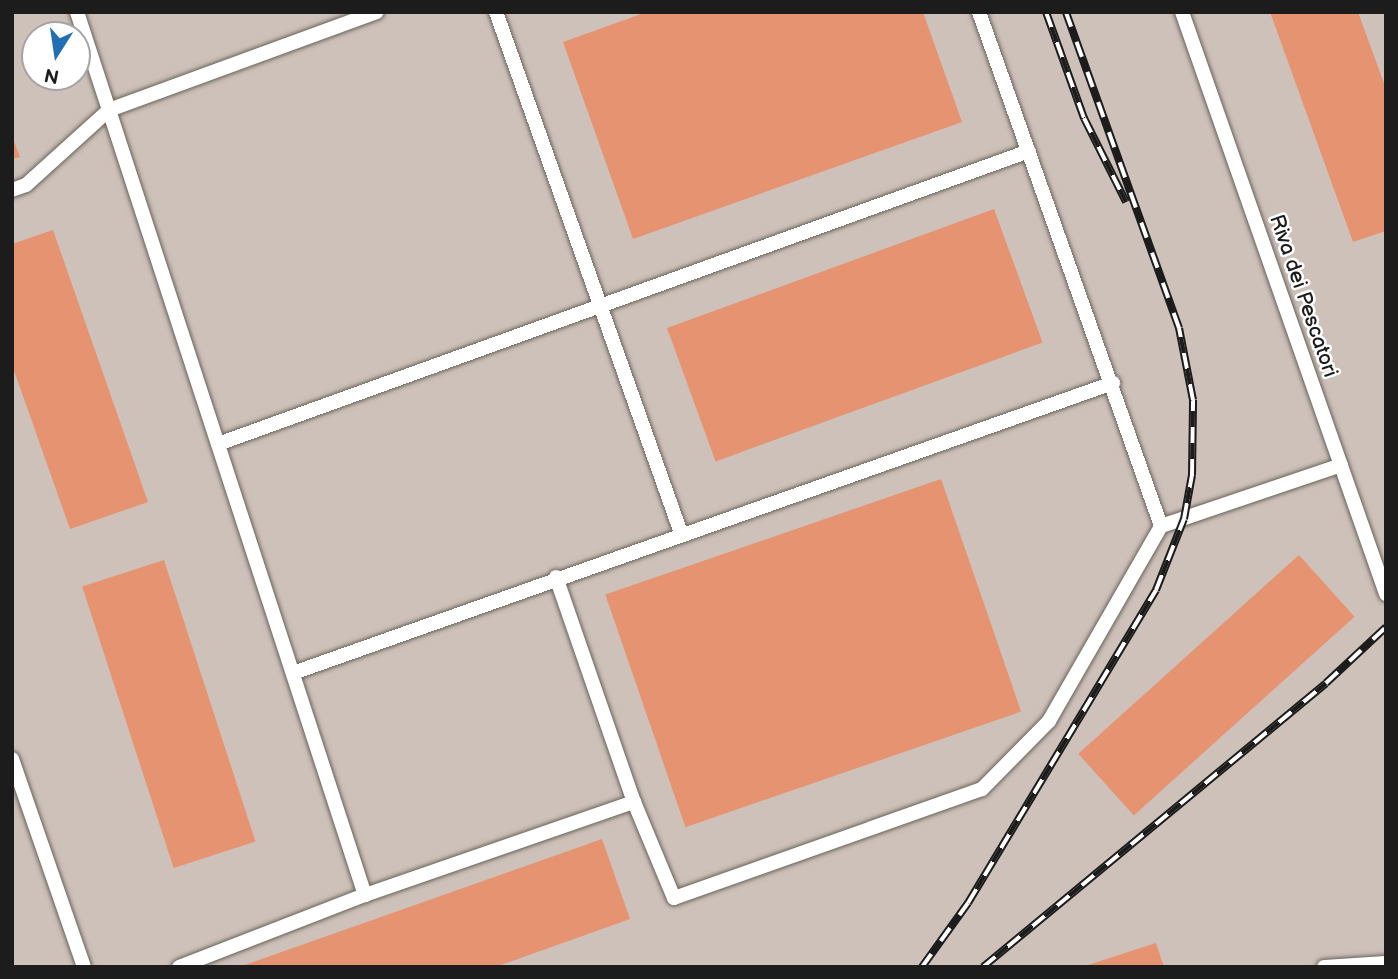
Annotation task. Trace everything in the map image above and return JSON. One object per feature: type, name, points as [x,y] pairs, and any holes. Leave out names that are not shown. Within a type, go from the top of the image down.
[{"type":"lane","points":[[77,12],[365,895]]},
{"type":"lane","points":[[12,190],[26,185],[108,110],[377,12]]},
{"type":"lane","points":[[496,12],[681,533]]},
{"type":"lane","points":[[979,12],[1113,383],[1161,526]]},
{"type":"lane","name":"Riva dei Pescatori","points":[[1182,12],[1386,594]]},
{"type":"lane","points":[[218,444],[1029,152]]},
{"type":"lane","points":[[293,673],[556,577],[1113,383]]},
{"type":"lane","points":[[556,577],[634,802],[674,898],[982,789],[1049,720],[1161,526],[1341,466]]},
{"type":"lane","points":[[12,759],[84,967]]},
{"type":"lane","points":[[179,967],[365,895],[634,802]]},
{"type":"lane","points":[[1324,967],[1386,963]]},
{"type":"shaded area","points":[[12,12],[1386,12],[1386,967],[12,967]]},
{"type":"building","points":[[647,12],[923,12],[962,122],[633,239],[563,42]]},
{"type":"building","points":[[1270,12],[1358,12],[1386,89],[1386,231],[1353,242]]},
{"type":"building","points":[[12,136],[20,157],[12,159]]},
{"type":"building","points":[[994,209],[1043,342],[716,461],[667,328]]},
{"type":"building","points":[[53,230],[148,502],[70,529],[12,365],[12,244]]},
{"type":"building","points":[[941,479],[1021,712],[685,827],[605,595]]},
{"type":"building","points":[[1299,555],[1355,617],[1134,815],[1078,754]]},
{"type":"building","points":[[164,560],[255,842],[174,868],[82,587]]},
{"type":"building","points":[[602,839],[630,919],[495,967],[239,967]]},
{"type":"building","points":[[1156,943],[1164,967],[1085,967],[1085,966]]},
{"type":"railway","points":[[1046,12],[1084,118],[1126,202]]},
{"type":"railway","points":[[922,967],[968,903],[1156,590],[1184,519],[1192,475],[1193,400],[1179,328],[1066,12]]},
{"type":"railway","points":[[983,967],[1326,683],[1386,627]]}]
